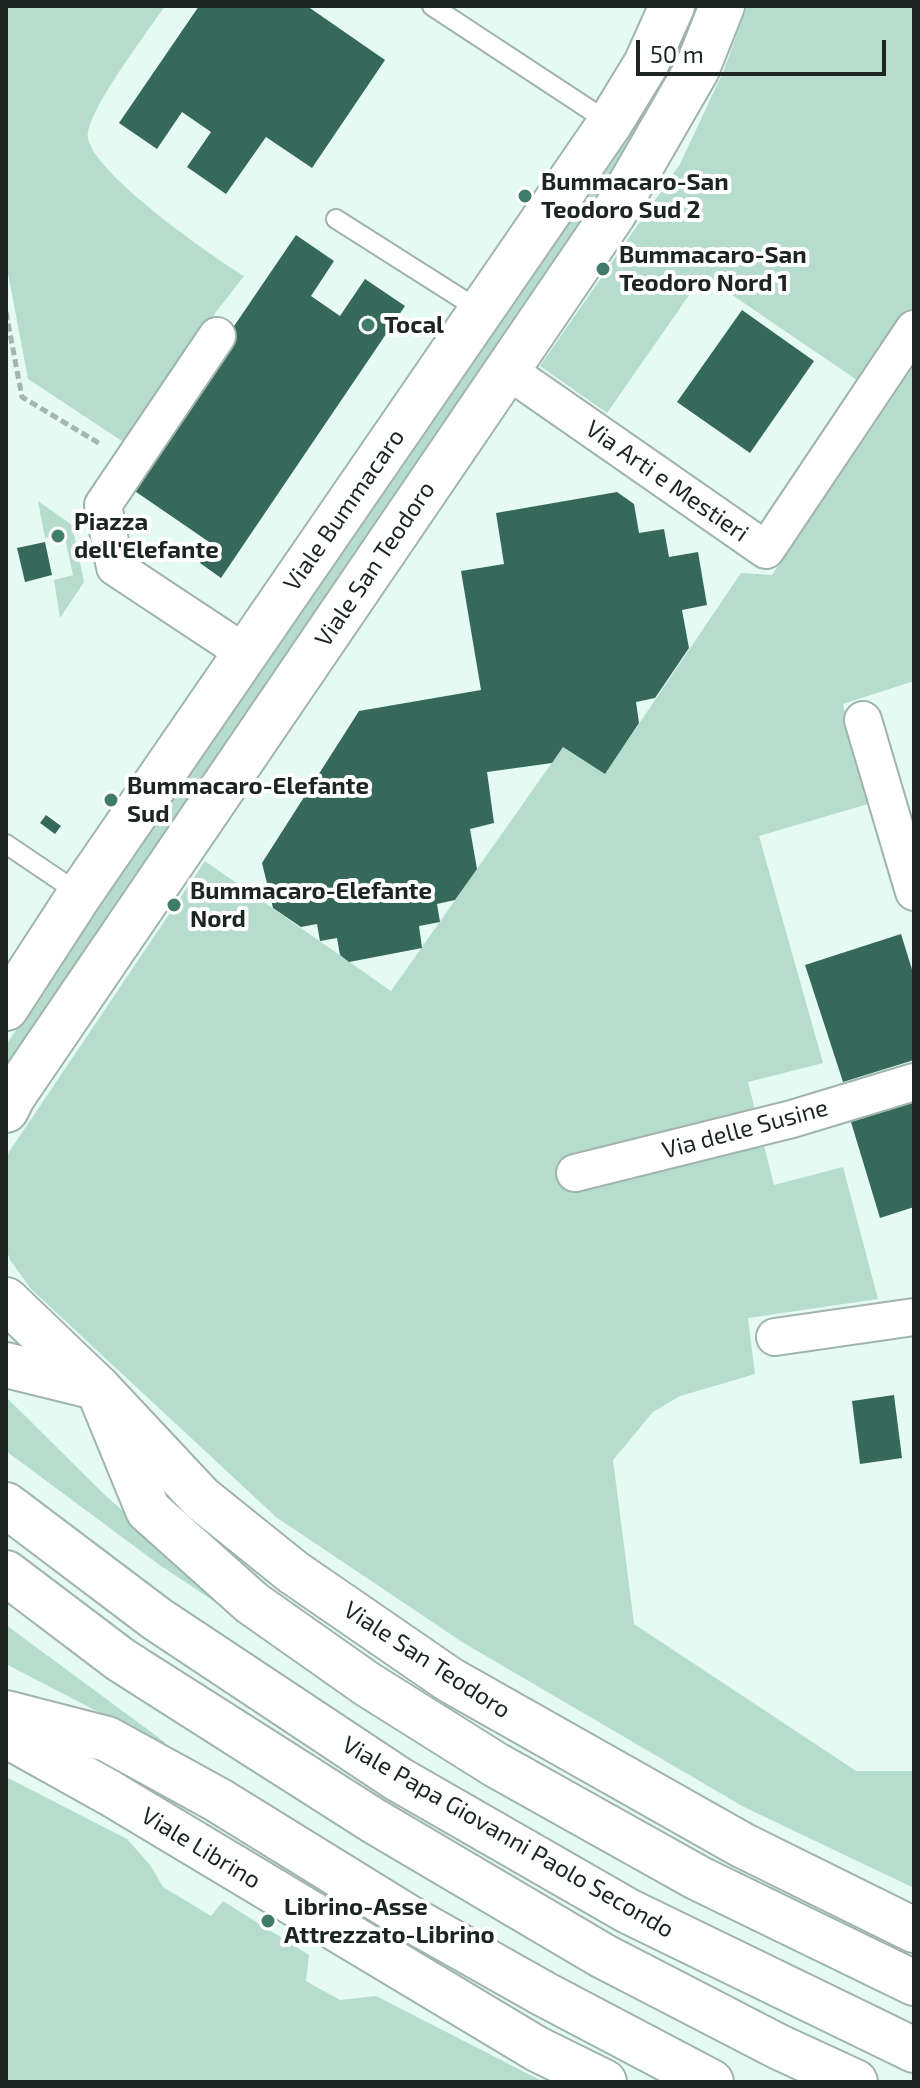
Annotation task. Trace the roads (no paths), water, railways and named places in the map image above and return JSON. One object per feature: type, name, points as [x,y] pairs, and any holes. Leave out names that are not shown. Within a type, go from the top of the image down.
[{"type":"main road","name":"Viale Bummacaro","points":[[6,1008],[80,894],[610,123],[646,64],[672,6]]},
{"type":"main road","name":"Viale San Teodoro","points":[[6,1110],[614,213],[697,69],[722,6]]},
{"type":"main road","name":"Viale San Teodoro","points":[[6,1300],[98,1388],[201,1498],[293,1572],[450,1680],[742,1845],[914,1930]]},
{"type":"main road","points":[[6,1365],[98,1388],[148,1510],[252,1603],[367,1684],[496,1765],[698,1878],[914,1983]]},
{"type":"main road","name":"Viale Papa Giovanni Paolo Secondo","points":[[6,1505],[157,1619],[398,1779],[628,1911],[914,2050]]},
{"type":"main road","points":[[6,1573],[121,1660],[374,1821],[603,1956],[779,2047],[855,2082]]},
{"type":"main road","points":[[6,1713],[107,1739],[218,1800],[409,1918],[711,2082]]},
{"type":"main road","name":"Viale Librino","points":[[6,1735],[110,1793],[537,2049],[604,2082]]},
{"type":"street","name":"Via Arti e Mestieri","points":[[507,370],[766,550],[914,329]]},
{"type":"street","points":[[217,336],[103,505],[115,567],[245,653]]},
{"type":"street","points":[[863,720],[914,892]]},
{"type":"street","name":"Via delle Susine","points":[[575,1173],[792,1119],[914,1082]]},
{"type":"street","points":[[775,1337],[914,1317]]},
{"type":"lane","points":[[432,6],[610,123]]},
{"type":"lane","points":[[336,219],[481,311]]},
{"type":"lane","points":[[6,844],[80,894]]},
{"type":"place","name":"Bummacaro-San Teodoro Sud 2","points":[[525,196]]},
{"type":"place","name":"Bummacaro-San Teodoro Nord 1","points":[[603,269]]},
{"type":"place","name":"Tocal","points":[[368,325]]},
{"type":"place","name":"Piazza dell'Elefante","points":[[58,536]]},
{"type":"place","name":"Bummacaro-Elefante Sud","points":[[111,800]]},
{"type":"place","name":"Bummacaro-Elefante Nord","points":[[174,905]]},
{"type":"place","name":"Librino-Asse Attrezzato-Librino","points":[[268,1921]]}]
